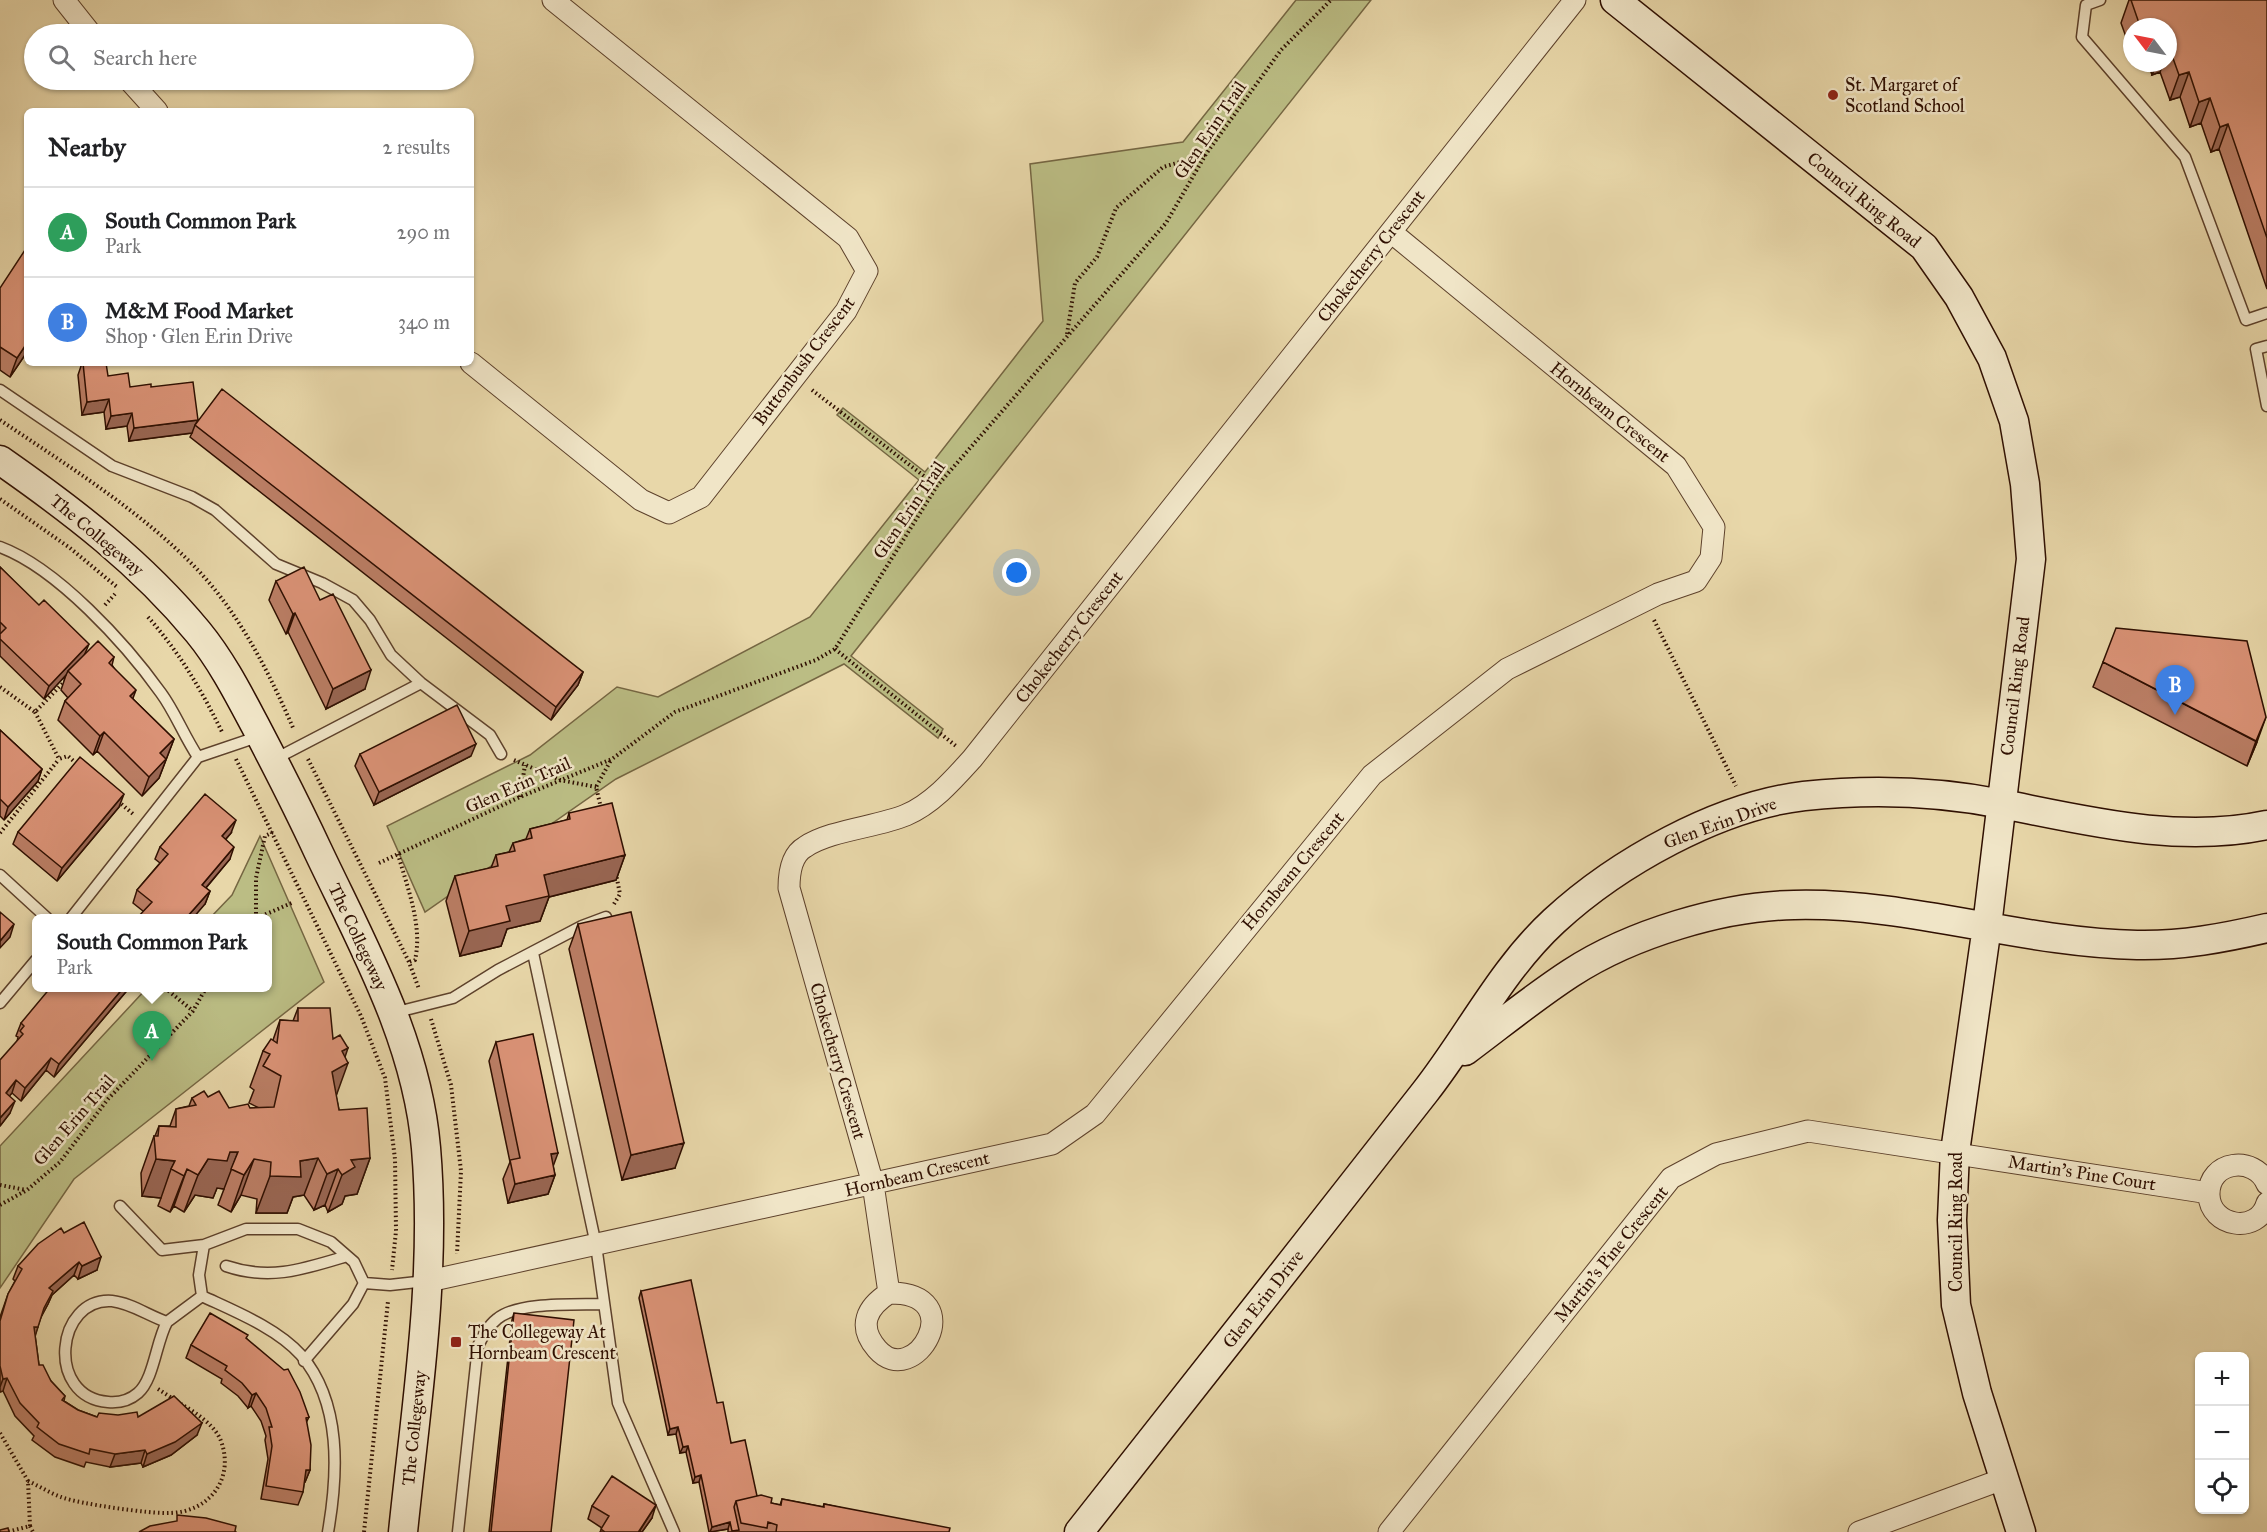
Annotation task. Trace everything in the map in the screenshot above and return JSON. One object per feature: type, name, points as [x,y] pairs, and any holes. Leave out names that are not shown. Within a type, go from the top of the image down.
[{"type":"street","points":[[64,0],[84,24]]},
{"type":"street","name":"Buttonbush Crescent","points":[[474,365],[641,500],[669,513],[701,497],[846,311],[867,272],[848,238],[553,0]]},
{"type":"street","name":"Chokecherry Crescent","points":[[889,1293],[873,1185],[789,888],[788,871],[803,847],[857,828],[906,815],[945,788],[972,759],[1575,0]]},
{"type":"street","name":"Council Ring Road","points":[[1615,0],[1924,247],[1959,297],[1992,358],[2014,421],[2025,484],[2031,559],[1987,926],[1955,1152],[1952,1220],[1956,1305],[1977,1393],[2021,1532]]},
{"type":"street","points":[[138,90],[154,108]]},
{"type":"street","name":"Hornbeam Crescent","points":[[429,1281],[1052,1144],[1095,1114],[1372,775],[1507,669],[1644,601],[1696,581],[1711,558],[1714,527],[1676,466],[1391,232]]},
{"type":"street","name":"The Collegeway","points":[[0,460],[88,524],[161,589],[200,634],[233,683],[268,747],[393,1013],[420,1097],[426,1149],[429,1281],[407,1532]]},
{"type":"street","name":"Glen Erin Drive","points":[[1079,1532],[1446,1065],[1512,968],[1552,922],[1600,883],[1661,843],[1748,810],[1798,797],[1864,791],[1930,793],[2078,819],[2186,834],[2241,831],[2267,825]]},
{"type":"street","name":"Glen Erin Drive","points":[[1446,1065],[1572,972],[1622,946],[1664,930],[1738,911],[1794,905],[1846,907],[2083,941],[2136,945],[2205,941],[2267,928]]},
{"type":"street","name":"Martin's Pine Crescent","points":[[1389,1532],[1671,1178],[1716,1154],[1808,1131],[1955,1152]]},
{"type":"street","name":"Martin's Pine Court","points":[[1955,1152],[2209,1193]]},
{"type":"street","points":[[2267,1184],[2258,1171],[2246,1165],[2233,1164],[2217,1175],[2209,1193],[2211,1206],[2219,1217],[2231,1223],[2245,1224],[2257,1218],[2267,1203]]},
{"type":"street","points":[[1859,1532],[2003,1479]]},
{"type":"lane","points":[[2100,0],[2086,5],[2082,37],[2185,157],[2246,320],[2267,313]]},
{"type":"lane","points":[[2267,346],[2256,349],[2267,406]]},
{"type":"lane","points":[[0,390],[112,466],[192,497],[215,510],[276,564],[322,583],[353,600],[370,620],[391,655],[421,683],[490,735],[501,754]]},
{"type":"lane","points":[[0,547],[14,552],[57,581],[111,633],[162,694],[198,757]]},
{"type":"lane","points":[[74,914],[198,757],[230,746],[268,747],[421,683]]},
{"type":"lane","points":[[0,875],[43,914]]},
{"type":"lane","points":[[393,1013],[453,999],[582,926],[606,917]]},
{"type":"lane","points":[[533,953],[596,1245],[618,1403],[674,1532]]},
{"type":"lane","points":[[0,1003],[32,965]]},
{"type":"lane","points":[[120,1206],[162,1250],[204,1245],[246,1229],[279,1227],[298,1229],[331,1242],[354,1262],[364,1283]]},
{"type":"lane","points":[[202,1296],[199,1275],[204,1245]]},
{"type":"lane","points":[[226,1266],[248,1273],[273,1274],[347,1256]]},
{"type":"lane","points":[[364,1283],[390,1285],[429,1281]]},
{"type":"lane","points":[[304,1361],[353,1304],[364,1283]]},
{"type":"lane","points":[[167,1322],[123,1303],[110,1301],[96,1303],[84,1310],[66,1339],[64,1353],[71,1379],[90,1397],[116,1403],[137,1394],[147,1382],[156,1346],[167,1322],[202,1296]]},
{"type":"lane","points":[[202,1296],[260,1323],[300,1354],[304,1361],[326,1406],[334,1439],[334,1494],[328,1532]]},
{"type":"lane","points":[[458,1532],[478,1346],[485,1332],[498,1318],[516,1309],[604,1304]]},
{"type":"path","name":"Glen Erin Trail","points":[[379,862],[520,797],[612,759],[675,712],[816,660],[835,649],[937,486],[1066,335],[1166,223],[1206,154],[1281,50],[1331,0]]},
{"type":"path","points":[[1066,335],[1075,283],[1097,257],[1116,208],[1163,167],[1206,154]]},
{"type":"path","points":[[795,377],[937,486]]},
{"type":"path","points":[[0,499],[70,548],[122,591]]},
{"type":"path","points":[[1644,601],[1748,810]]},
{"type":"path","points":[[144,613],[171,643],[200,686],[361,1016],[385,1078],[394,1159],[396,1231],[364,1532]]},
{"type":"path","points":[[835,649],[972,759]]},
{"type":"path","points":[[35,712],[73,672]]},
{"type":"path","points":[[0,687],[35,712],[59,759]]},
{"type":"path","points":[[0,833],[59,759],[68,756],[85,772]]},
{"type":"path","points":[[603,819],[596,787],[612,759]]},
{"type":"path","points":[[520,797],[525,765],[560,780],[596,787]]},
{"type":"path","points":[[110,795],[144,825]]},
{"type":"path","points":[[257,914],[256,878],[265,836],[273,832]]},
{"type":"path","points":[[398,854],[413,907],[419,946],[415,960],[409,962]]},
{"type":"path","points":[[606,917],[620,894],[615,873]]},
{"type":"path","points":[[266,914],[294,902]]},
{"type":"path","points":[[171,992],[193,1011]]},
{"type":"path","name":"Glen Erin Trail","points":[[0,1205],[27,1190],[60,1162],[108,1099],[193,1011],[203,992]]},
{"type":"path","points":[[0,1185],[27,1190]]},
{"type":"path","points":[[28,1481],[63,1498],[121,1508],[171,1514],[204,1504],[222,1483],[225,1469],[221,1440],[201,1416],[147,1382]]},
{"type":"path","points":[[0,1433],[28,1481],[30,1526],[33,1532]]},
{"type":"path","points":[[7,1532],[30,1526]]},
{"type":"green space","points":[[1296,0],[1371,0],[851,656],[943,729],[938,738],[844,664],[616,779],[425,912],[387,826],[530,755],[617,687],[658,697],[810,617],[919,480],[837,415],[843,408],[925,472],[1043,321],[1030,164],[1183,142]]},
{"type":"green space","points":[[260,836],[324,982],[74,1179],[0,1288],[0,1146],[143,992],[272,992],[272,914],[214,914],[232,895]]},
{"type":"building","points":[[2131,0],[2267,0],[2267,238],[2228,124],[2220,127],[2210,98],[2199,102],[2189,72],[2179,75],[2177,69],[2177,18],[2137,18]]},
{"type":"building","points":[[24,252],[24,348],[17,358],[0,347],[0,288]]},
{"type":"building","points":[[83,366],[106,366],[108,376],[128,373],[130,387],[193,382],[198,420],[134,428],[132,413],[111,416],[109,399],[87,402]]},
{"type":"building","points":[[222,389],[583,672],[556,707],[195,425]]},
{"type":"building","points":[[0,567],[39,605],[44,600],[89,644],[49,686],[0,639],[0,634],[6,628],[0,622]]},
{"type":"building","points":[[304,567],[320,600],[333,594],[371,670],[333,689],[295,613],[293,614],[276,581]]},
{"type":"building","points":[[2116,628],[2247,641],[2266,717],[2256,741],[2103,662]]},
{"type":"building","points":[[98,641],[114,657],[109,663],[136,690],[130,696],[174,739],[160,753],[166,759],[149,777],[104,732],[100,736],[65,701],[81,684],[68,671]]},
{"type":"building","points":[[457,705],[476,744],[379,792],[360,754]]},
{"type":"building","points":[[0,730],[42,769],[8,807],[0,799]]},
{"type":"building","points":[[80,757],[124,794],[62,868],[18,832]]},
{"type":"building","points":[[205,794],[236,820],[222,836],[234,847],[202,885],[210,891],[190,914],[141,914],[152,902],[137,890],[168,854],[160,847]]},
{"type":"building","points":[[612,803],[625,855],[544,875],[549,896],[506,906],[510,921],[469,931],[455,876],[498,866],[496,855],[515,851],[513,843],[532,838],[530,829],[570,819],[569,813]]},
{"type":"building","points":[[0,912],[14,924],[0,941]]},
{"type":"building","points":[[631,912],[684,1143],[631,1155],[578,924]]},
{"type":"building","points":[[47,992],[120,992],[59,1064],[51,1058],[25,1088],[16,1080],[6,1093],[15,1101],[0,1118],[0,1060],[23,1034],[20,1031],[24,1026],[21,1023]]},
{"type":"building","points":[[298,1008],[330,1008],[333,1039],[340,1035],[348,1048],[342,1051],[348,1063],[332,1072],[339,1110],[367,1108],[370,1158],[351,1160],[355,1167],[342,1175],[338,1169],[327,1174],[318,1158],[300,1161],[301,1177],[270,1176],[271,1162],[254,1159],[244,1175],[231,1169],[238,1152],[230,1152],[227,1161],[208,1159],[198,1175],[187,1169],[184,1176],[171,1169],[175,1161],[156,1159],[154,1136],[158,1136],[159,1126],[176,1127],[176,1109],[196,1105],[192,1098],[204,1091],[208,1097],[219,1091],[229,1108],[248,1104],[250,1108],[274,1107],[281,1076],[263,1066],[270,1054],[263,1051],[271,1039],[277,1043],[280,1020],[298,1021]]},
{"type":"building","points":[[533,1034],[558,1153],[551,1154],[555,1175],[515,1184],[510,1160],[520,1158],[496,1042]]},
{"type":"building","points":[[84,1222],[101,1257],[82,1266],[79,1262],[49,1288],[53,1291],[38,1327],[34,1327],[39,1365],[43,1365],[51,1381],[65,1396],[62,1400],[78,1410],[97,1417],[99,1413],[118,1415],[137,1412],[138,1417],[174,1396],[202,1423],[175,1442],[147,1454],[145,1450],[115,1454],[90,1449],[89,1454],[59,1444],[37,1427],[39,1423],[20,1403],[7,1378],[3,1379],[0,1366],[0,1321],[8,1294],[22,1269],[18,1266],[38,1244],[61,1228],[64,1233]]},
{"type":"building","points":[[691,1280],[717,1403],[723,1402],[731,1443],[745,1440],[757,1496],[736,1501],[734,1507],[739,1530],[732,1531],[730,1522],[712,1527],[701,1475],[695,1477],[688,1446],[683,1447],[678,1427],[670,1429],[641,1291]]},
{"type":"building","points":[[210,1313],[248,1335],[246,1338],[284,1370],[288,1369],[300,1392],[309,1417],[306,1418],[311,1445],[310,1470],[306,1470],[303,1492],[266,1486],[272,1446],[269,1427],[272,1427],[266,1408],[256,1393],[252,1395],[242,1383],[225,1370],[227,1366],[191,1345]]},
{"type":"building","points":[[514,1313],[574,1320],[551,1532],[491,1532]]},
{"type":"building","points":[[612,1476],[656,1505],[639,1531],[641,1532],[605,1532],[601,1529],[609,1516],[592,1506]]},
{"type":"building","points":[[761,1495],[772,1498],[771,1503],[781,1505],[782,1499],[824,1507],[824,1504],[950,1528],[949,1532],[776,1532],[777,1525],[768,1522],[767,1528],[741,1523],[736,1501]]},
{"type":"building","points":[[177,1515],[206,1518],[236,1526],[236,1532],[139,1532],[150,1526],[177,1521]]},
{"type":"building","points":[[8,1528],[9,1532],[0,1532],[0,1530]]},
{"type":"place","name":"St. Margaret of Scotland School","points":[[1833,95]]},
{"type":"place","name":"M&M Food Market","points":[[2175,715]]},
{"type":"place","name":"South Common Park","points":[[152,1061]]},
{"type":"place","name":"The Collegeway At Hornbeam Crescent","points":[[456,1342]]}]
